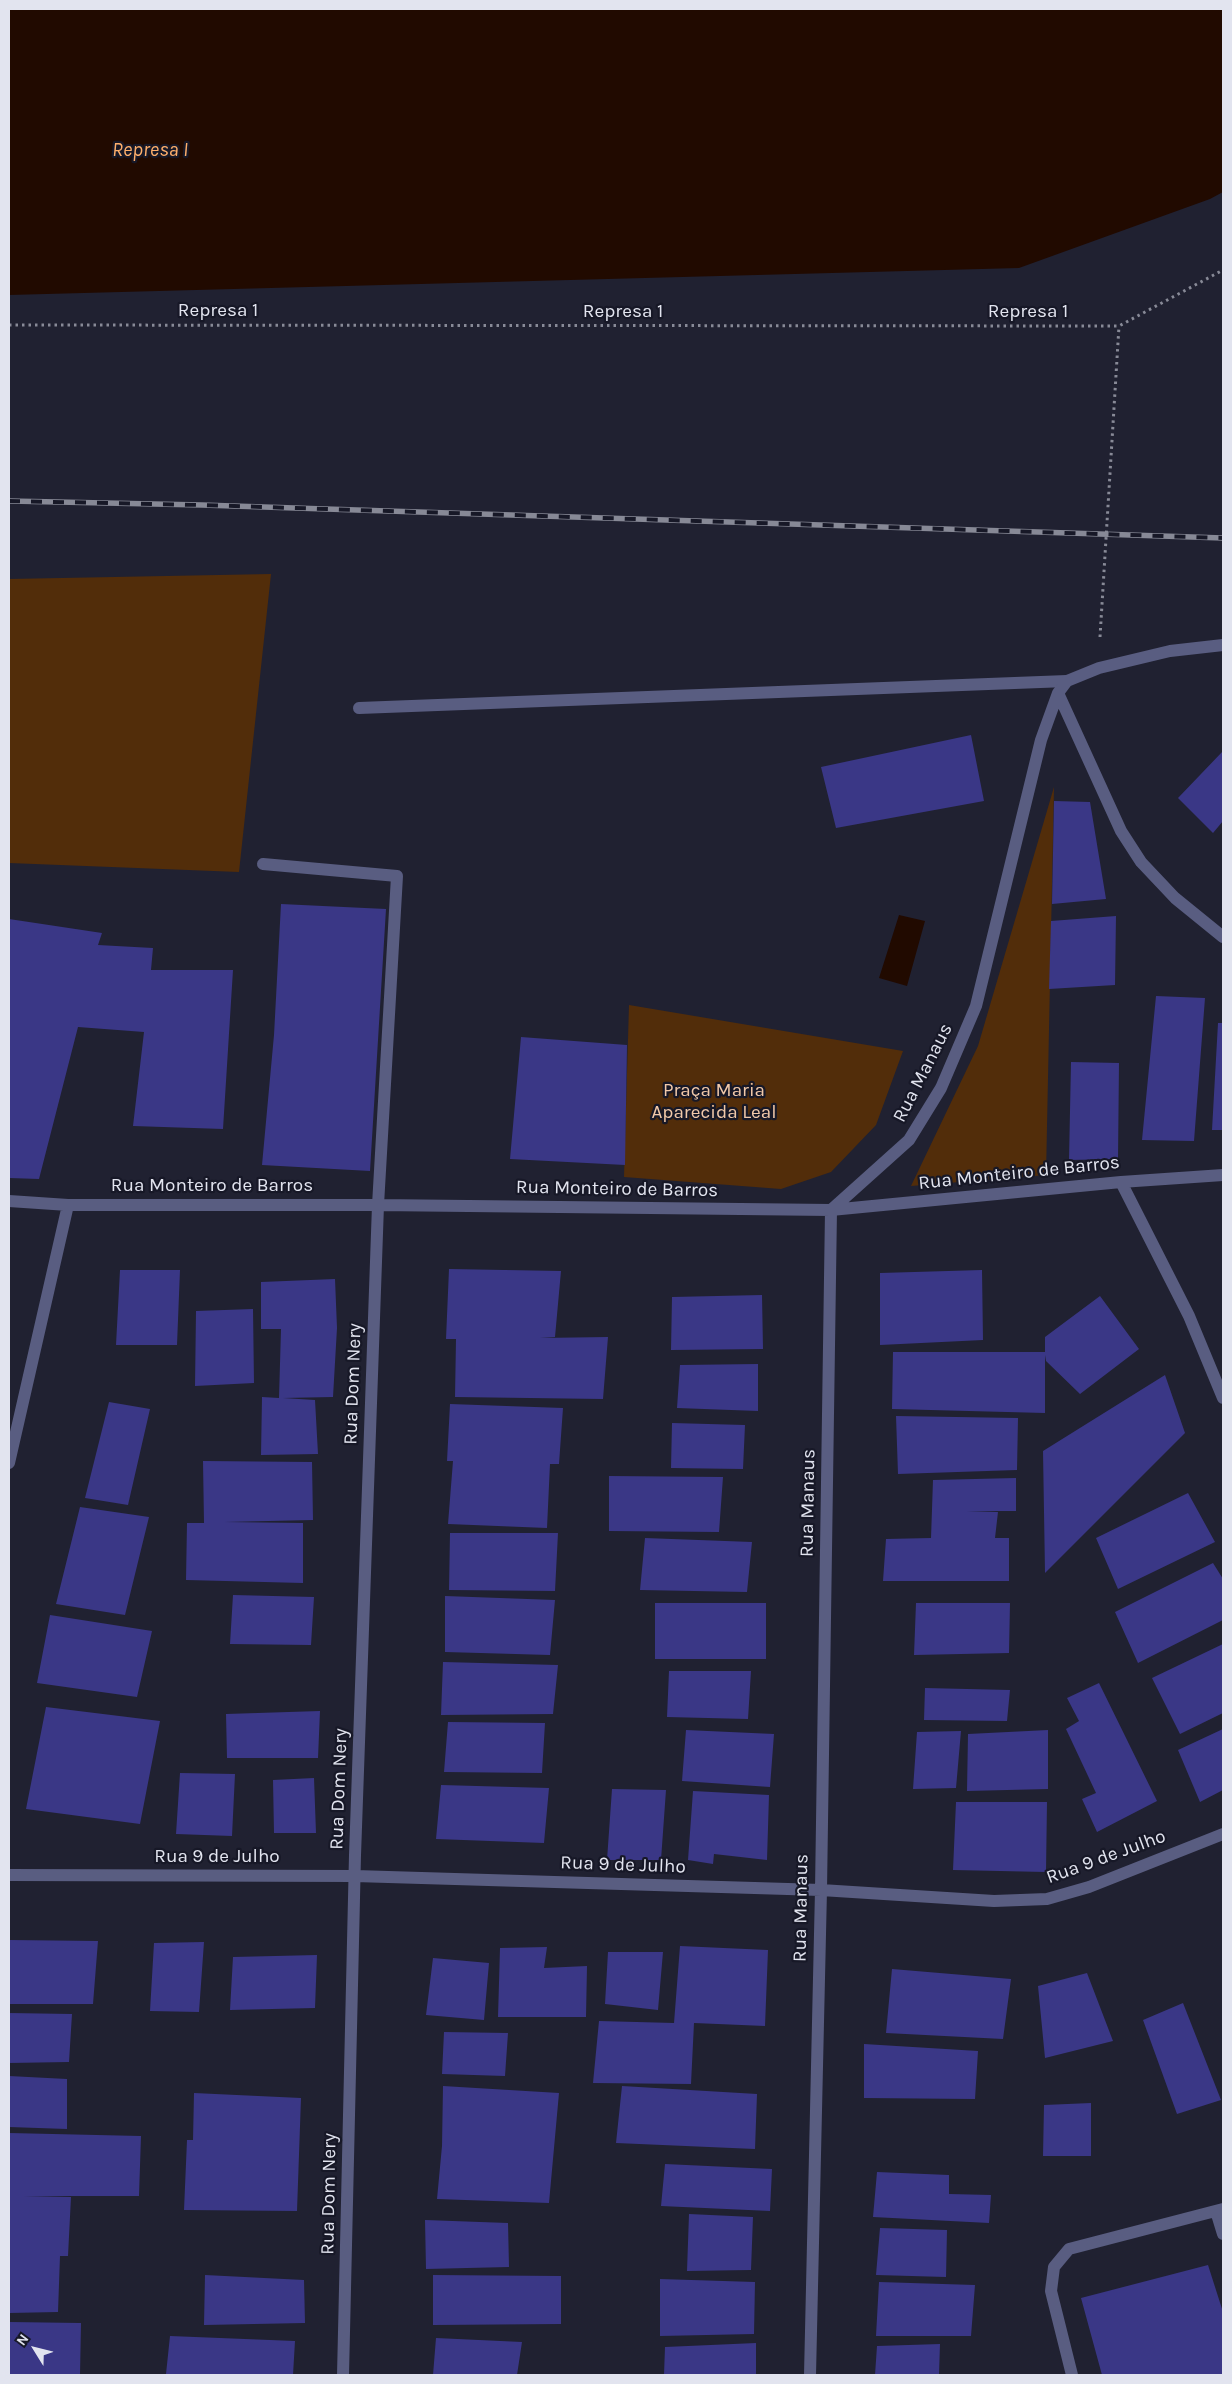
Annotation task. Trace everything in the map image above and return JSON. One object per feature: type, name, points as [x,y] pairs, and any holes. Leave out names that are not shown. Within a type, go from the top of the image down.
[{"type":"street","points":[[359,708],[1067,681],[1098,668],[1170,651],[1223,645]]},
{"type":"street","name":"Rua Manaus","points":[[810,2375],[821,1890],[830,1210],[909,1140],[941,1088],[961,1047],[976,1006],[1041,740],[1058,694],[1067,681]]},
{"type":"street","points":[[1058,694],[1121,831],[1141,862],[1174,898],[1223,937]]},
{"type":"street","name":"Rua Dom Nery","points":[[263,864],[397,876],[378,1204],[355,1876],[343,2375]]},
{"type":"street","name":"Rua Monteiro de Barros","points":[[9,1201],[68,1205],[378,1204],[830,1210],[1121,1182],[1223,1176]]},
{"type":"street","points":[[1121,1182],[1189,1316],[1223,1398]]},
{"type":"street","points":[[9,1463],[68,1205]]},
{"type":"street","name":"Rua 9 de Julho","points":[[9,1875],[355,1876],[821,1890],[994,1901],[1047,1899],[1089,1887],[1223,1834]]},
{"type":"street","points":[[1072,2375],[1051,2291],[1054,2267],[1069,2249],[1220,2210],[1223,2234]]},
{"type":"path","name":"Represa 1","points":[[9,325],[1119,326],[1223,270]]},
{"type":"path","points":[[1098,668],[1119,326]]},
{"type":"green space","points":[[271,574],[239,872],[9,863],[9,579]]},
{"type":"green space","points":[[1054,787],[1046,1175],[911,1186],[978,1046]]},
{"type":"green space","name":"Praça Maria Aparecida Leal","points":[[629,1005],[903,1051],[876,1125],[831,1172],[781,1189],[624,1177]]},
{"type":"water","name":"Represa I","points":[[9,9],[1223,9],[1223,192],[1210,199],[1019,268],[9,295]]},
{"type":"water","points":[[899,915],[925,921],[907,986],[879,978]]},
{"type":"building","points":[[971,735],[984,801],[836,828],[821,767]]},
{"type":"building","points":[[1223,751],[1223,821],[1213,833],[1178,798]]},
{"type":"building","points":[[1054,801],[1090,802],[1106,899],[1052,904]]},
{"type":"building","points":[[281,904],[386,909],[370,1171],[262,1165],[274,1035]]},
{"type":"building","points":[[1116,916],[1115,985],[1049,989],[1051,921]]},
{"type":"building","points":[[9,919],[102,933],[98,945],[153,948],[151,970],[233,970],[223,1129],[133,1126],[144,1032],[78,1027],[39,1179],[9,1178]]},
{"type":"building","points":[[1156,996],[1205,998],[1194,1141],[1142,1140]]},
{"type":"building","points":[[1218,1023],[1223,1023],[1223,1130],[1212,1130]]},
{"type":"building","points":[[521,1037],[627,1045],[625,1165],[510,1159]]},
{"type":"building","points":[[1071,1062],[1119,1063],[1118,1159],[1069,1160]]},
{"type":"building","points":[[449,1269],[561,1271],[555,1337],[540,1338],[608,1337],[603,1399],[455,1397],[456,1339],[446,1339]]},
{"type":"building","points":[[120,1270],[180,1270],[177,1345],[116,1345]]},
{"type":"building","points":[[982,1270],[983,1340],[880,1345],[880,1273]]},
{"type":"building","points":[[335,1279],[337,1328],[333,1397],[283,1398],[315,1400],[318,1454],[261,1455],[262,1397],[279,1398],[281,1329],[261,1329],[261,1282]]},
{"type":"building","points":[[762,1295],[763,1349],[671,1350],[672,1297]]},
{"type":"building","points":[[1100,1296],[1139,1349],[1080,1394],[1046,1361],[1045,1355],[1045,1413],[892,1409],[893,1352],[1045,1352],[1045,1337]]},
{"type":"building","points":[[253,1309],[254,1383],[195,1386],[196,1311]]},
{"type":"building","points":[[758,1364],[758,1411],[677,1408],[680,1365]]},
{"type":"building","points":[[1165,1375],[1185,1433],[1045,1573],[1043,1451]]},
{"type":"building","points":[[109,1402],[150,1409],[128,1505],[85,1498]]},
{"type":"building","points":[[450,1404],[563,1408],[559,1464],[550,1464],[547,1528],[448,1524],[453,1461],[447,1461]]},
{"type":"building","points":[[896,1416],[1018,1418],[1017,1470],[898,1474]]},
{"type":"building","points":[[672,1423],[745,1425],[743,1469],[671,1468]]},
{"type":"building","points":[[203,1461],[312,1462],[313,1520],[225,1522],[303,1523],[303,1583],[186,1580],[187,1523],[204,1523]]},
{"type":"building","points":[[609,1476],[723,1477],[719,1532],[609,1531]]},
{"type":"building","points":[[1016,1478],[1016,1511],[967,1511],[998,1512],[995,1538],[1009,1538],[1009,1581],[883,1581],[886,1539],[931,1538],[933,1480]]},
{"type":"building","points":[[1188,1493],[1215,1542],[1118,1589],[1096,1538]]},
{"type":"building","points":[[80,1507],[149,1517],[125,1615],[56,1604]]},
{"type":"building","points":[[450,1533],[558,1533],[555,1591],[449,1590]]},
{"type":"building","points":[[645,1538],[752,1542],[747,1592],[640,1590]]},
{"type":"building","points":[[1213,1563],[1223,1579],[1223,1620],[1138,1663],[1115,1612]]},
{"type":"building","points":[[233,1595],[314,1597],[311,1645],[230,1644]]},
{"type":"building","points":[[445,1596],[555,1600],[550,1655],[445,1652]]},
{"type":"building","points":[[655,1603],[766,1603],[766,1659],[655,1659]]},
{"type":"building","points":[[916,1603],[1010,1603],[1009,1653],[914,1655]]},
{"type":"building","points":[[50,1615],[152,1631],[137,1697],[37,1683]]},
{"type":"building","points":[[1223,1644],[1223,1713],[1180,1734],[1152,1678]]},
{"type":"building","points":[[443,1662],[558,1665],[553,1714],[441,1715]]},
{"type":"building","points":[[669,1671],[751,1671],[748,1719],[667,1717]]},
{"type":"building","points":[[1099,1683],[1157,1801],[1097,1832],[1082,1799],[1096,1793],[1066,1729],[1079,1721],[1067,1698]]},
{"type":"building","points":[[925,1688],[1010,1690],[1007,1721],[924,1720]]},
{"type":"building","points":[[46,1707],[160,1721],[140,1824],[26,1809]]},
{"type":"building","points":[[320,1711],[318,1758],[227,1758],[226,1714]]},
{"type":"building","points":[[448,1722],[545,1723],[542,1773],[444,1772]]},
{"type":"building","points":[[1223,1729],[1223,1790],[1200,1802],[1178,1750]]},
{"type":"building","points":[[686,1730],[774,1734],[770,1787],[682,1781]]},
{"type":"building","points":[[1048,1730],[1048,1789],[967,1791],[968,1734]]},
{"type":"building","points":[[961,1731],[956,1788],[913,1789],[917,1732]]},
{"type":"building","points":[[180,1773],[235,1774],[232,1836],[176,1834]]},
{"type":"building","points":[[314,1778],[316,1833],[274,1833],[273,1780]]},
{"type":"building","points":[[441,1785],[549,1788],[544,1843],[436,1839]]},
{"type":"building","points":[[612,1789],[666,1790],[661,1860],[607,1860]]},
{"type":"building","points":[[693,1791],[769,1795],[767,1860],[714,1854],[713,1864],[688,1860]]},
{"type":"building","points":[[956,1802],[1047,1802],[1046,1872],[953,1870]]},
{"type":"building","points":[[9,1940],[98,1941],[93,2004],[9,2004]]},
{"type":"building","points":[[204,1942],[199,2012],[150,2011],[154,1943]]},
{"type":"building","points":[[680,1946],[768,1950],[765,2026],[694,2023],[691,2084],[593,2083],[599,2021],[674,2023]]},
{"type":"building","points":[[547,1947],[544,1968],[587,1966],[586,2017],[498,2017],[500,1948]]},
{"type":"building","points":[[608,1952],[663,1952],[658,2010],[605,2004]]},
{"type":"building","points":[[317,1955],[315,2008],[230,2010],[233,1957]]},
{"type":"building","points":[[433,1958],[489,1963],[484,2020],[426,2015]]},
{"type":"building","points":[[892,1969],[1011,1979],[1003,2039],[886,2033]]},
{"type":"building","points":[[1087,1973],[1113,2041],[1045,2058],[1038,1986]]},
{"type":"building","points":[[1183,2003],[1221,2100],[1177,2114],[1143,2020]]},
{"type":"building","points":[[9,2013],[72,2014],[69,2062],[9,2063]]},
{"type":"building","points":[[444,2032],[508,2033],[505,2076],[442,2074]]},
{"type":"building","points":[[864,2044],[978,2051],[975,2099],[864,2098]]},
{"type":"building","points":[[9,2076],[67,2079],[67,2129],[9,2127]]},
{"type":"building","points":[[443,2086],[559,2093],[549,2203],[437,2199],[442,2146]]},
{"type":"building","points":[[622,2086],[757,2094],[755,2149],[616,2143]]},
{"type":"building","points":[[194,2093],[301,2098],[297,2211],[184,2210],[187,2140],[193,2140]]},
{"type":"building","points":[[1091,2103],[1091,2156],[1043,2156],[1044,2105]]},
{"type":"building","points":[[9,2133],[141,2136],[139,2196],[24,2196],[71,2197],[68,2256],[60,2256],[58,2312],[9,2313]]},
{"type":"building","points":[[665,2164],[772,2169],[770,2211],[661,2206]]},
{"type":"building","points":[[877,2172],[949,2175],[949,2194],[991,2195],[989,2223],[873,2217]]},
{"type":"building","points":[[689,2214],[753,2217],[751,2270],[687,2271]]},
{"type":"building","points":[[425,2220],[508,2223],[509,2267],[426,2269]]},
{"type":"building","points":[[880,2228],[947,2230],[946,2277],[876,2275]]},
{"type":"building","points":[[1208,2265],[1223,2312],[1223,2375],[1102,2375],[1081,2298]]},
{"type":"building","points":[[205,2275],[304,2280],[305,2323],[204,2325]]},
{"type":"building","points":[[433,2275],[561,2276],[561,2324],[433,2325]]},
{"type":"building","points":[[660,2279],[755,2282],[754,2334],[660,2336]]},
{"type":"building","points":[[879,2282],[975,2285],[971,2336],[876,2336]]},
{"type":"building","points":[[9,2322],[81,2323],[80,2375],[9,2375]]},
{"type":"building","points":[[170,2336],[295,2341],[293,2375],[166,2374]]},
{"type":"building","points":[[436,2338],[522,2342],[517,2375],[433,2375]]},
{"type":"building","points":[[756,2343],[756,2375],[664,2375],[665,2347]]},
{"type":"building","points":[[940,2344],[939,2375],[875,2375],[877,2346]]},
{"type":"railway","points":[[9,501],[202,505],[1223,538]]}]
